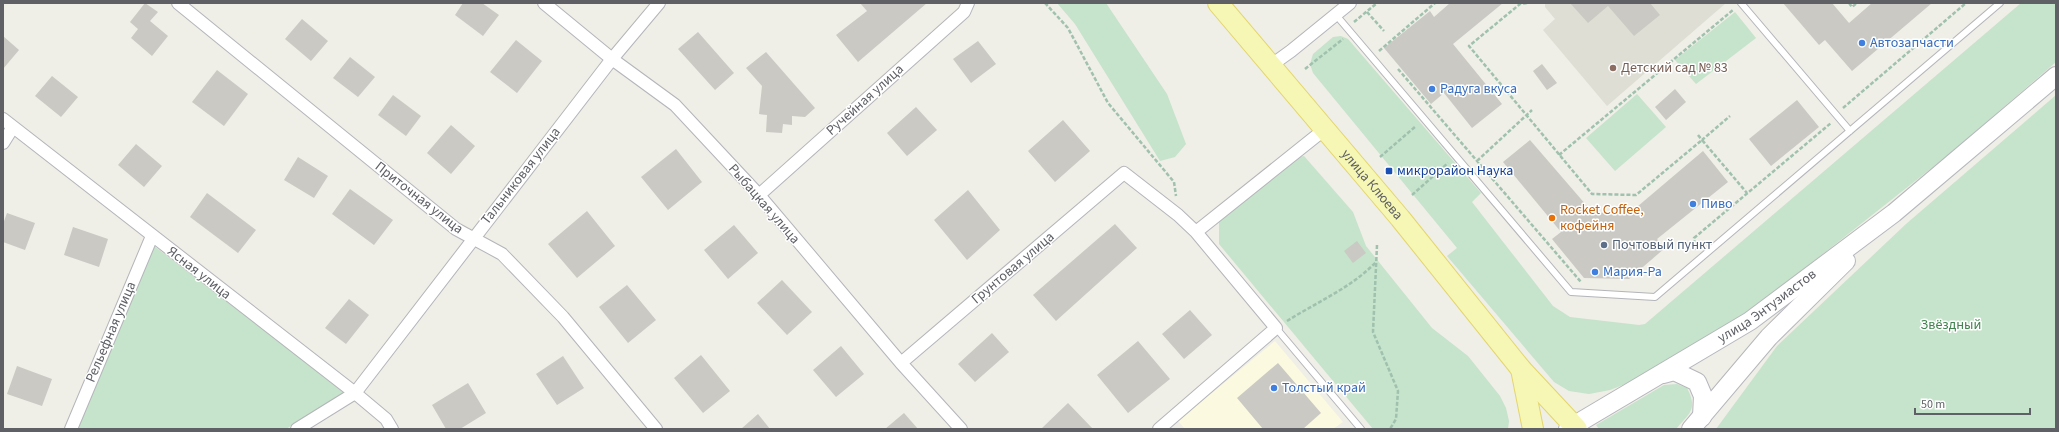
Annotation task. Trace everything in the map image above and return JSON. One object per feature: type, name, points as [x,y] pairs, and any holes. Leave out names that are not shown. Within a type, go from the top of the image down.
[{"type":"main road","name":"улица Клюева","points":[[1218,3],[1400,218],[1521,369],[1573,428]]},
{"type":"main road","name":"улица Энтузиастов","points":[[1573,428],[1750,321],[1894,213],[2056,76]]},
{"type":"main road","name":"улица Энтузиастов","points":[[1696,423],[1769,337],[1894,213]]},
{"type":"main road","name":"улица Клюева","points":[[1521,369],[1533,429]]},
{"type":"main road","points":[[1663,374],[1674,371],[1697,382],[1703,396],[1696,423]]},
{"type":"street","name":"Приточная улица","points":[[178,3],[456,230],[502,254],[563,317],[656,429]]},
{"type":"street","name":"Рыбацкая улица","points":[[544,3],[612,58],[676,105],[759,195],[901,363],[961,429]]},
{"type":"street","name":"Тальниковая улица","points":[[297,429],[355,393],[612,58],[659,3]]},
{"type":"street","name":"Ручейная улица","points":[[759,195],[964,12],[968,3]]},
{"type":"street","points":[[1270,66],[1291,52],[1350,3]]},
{"type":"street","name":"Ясная улица","points":[[3,119],[355,393],[386,419],[392,429]]},
{"type":"street","points":[[3,143],[13,127]]},
{"type":"street","points":[[1196,232],[1325,129]]},
{"type":"street","name":"Грунтовая улица","points":[[901,363],[1124,173],[1178,214]]},
{"type":"street","points":[[1159,429],[1276,328],[1196,232],[1178,214]]},
{"type":"street","name":"Рельефная улица","points":[[71,429],[152,236]]},
{"type":"lane","points":[[1336,15],[1425,118],[1571,292],[1655,297],[2000,3]]},
{"type":"lane","points":[[1739,4],[1850,131]]},
{"type":"lane","points":[[1276,328],[1360,429]]},
{"type":"path","points":[[1045,3],[1068,28],[1108,103],[1174,182],[1178,214]]},
{"type":"path","points":[[1305,69],[1344,39],[1347,28],[1377,3]]},
{"type":"path","points":[[1372,57],[1435,3]]},
{"type":"path","points":[[1527,3],[1520,4],[1469,46],[1592,194],[1636,195],[1730,116]]},
{"type":"path","points":[[1849,3],[1852,7],[1857,3]]},
{"type":"path","points":[[1696,252],[1694,238],[1830,124],[1843,109],[1966,3]]},
{"type":"path","points":[[1559,155],[1739,4]]},
{"type":"path","points":[[1366,12],[1384,31]]},
{"type":"path","points":[[1377,45],[1386,55]]},
{"type":"path","points":[[1396,67],[1583,285]]},
{"type":"path","points":[[1477,160],[1532,110]]},
{"type":"path","points":[[1380,157],[1425,118]]},
{"type":"path","points":[[1698,135],[1747,193]]},
{"type":"path","points":[[1412,194],[1457,156]]},
{"type":"path","points":[[1377,246],[1373,332],[1398,391],[1396,419],[1390,429]]},
{"type":"path","points":[[1276,328],[1309,307],[1341,290],[1366,273],[1376,262]]},
{"type":"shaded area","name":"Детский сад № 83","points":[[1545,3],[1726,3],[1607,106],[1543,30],[1555,19],[1545,7]]},
{"type":"shaded area","points":[[1275,341],[1343,422],[1333,429],[1185,429],[1178,421]]},
{"type":"green space","points":[[1057,3],[1106,3],[1167,94],[1186,144],[1175,157],[1160,161],[1075,24]]},
{"type":"green space","points":[[2021,3],[2056,3],[2056,62],[1948,155],[1766,299],[1728,325],[1633,381],[1610,390],[1589,394],[1569,391],[1554,382],[1447,256],[1457,248],[1313,73],[1310,64],[1313,54],[1333,37],[1341,36],[1348,39],[1481,193],[1472,202],[1553,306],[1570,317],[1639,325],[1645,324]]},
{"type":"green space","points":[[1735,12],[1756,38],[1696,84],[1675,60]]},
{"type":"green space","points":[[1637,94],[1666,127],[1615,171],[1586,138]]},
{"type":"green space","name":"Звёздный","points":[[2056,95],[2056,429],[1716,429],[1777,346],[1906,224]]},
{"type":"green space","points":[[1304,156],[1353,212],[1366,246],[1432,328],[1468,356],[1500,396],[1506,408],[1509,421],[1508,429],[1373,429],[1219,244],[1219,221],[1295,158]]},
{"type":"green space","points":[[154,246],[346,392],[286,429],[77,429]]},
{"type":"green space","points":[[1677,384],[1687,388],[1692,401],[1692,406],[1689,415],[1676,429],[1599,429],[1596,425],[1664,385]]},
{"type":"building","points":[[145,3],[158,12],[150,21],[168,36],[152,56],[131,38],[138,29],[130,22]]},
{"type":"building","points":[[463,3],[482,3],[499,15],[483,36],[455,15]]},
{"type":"building","points":[[860,3],[927,3],[858,62],[836,35],[867,11]]},
{"type":"building","points":[[1450,3],[1503,3],[1453,44],[1502,104],[1472,128],[1444,93],[1431,104],[1384,48],[1430,11],[1434,17]]},
{"type":"building","points":[[1570,3],[1650,3],[1660,15],[1634,36],[1608,6],[1588,23]]},
{"type":"building","points":[[1783,3],[1832,3],[1849,23],[1872,3],[1932,3],[1852,71],[1825,40],[1819,45]]},
{"type":"building","points":[[302,19],[328,41],[311,61],[285,39]]},
{"type":"building","points":[[698,32],[734,73],[715,90],[678,49]]},
{"type":"building","points":[[3,36],[19,50],[3,69]]},
{"type":"building","points":[[516,40],[542,61],[517,93],[490,72]]},
{"type":"building","points":[[978,41],[996,64],[971,83],[953,59]]},
{"type":"building","points":[[766,52],[815,108],[805,117],[792,116],[792,125],[783,124],[782,133],[766,132],[767,115],[759,114],[762,86],[746,68]]},
{"type":"building","points":[[350,57],[375,77],[358,97],[333,78]]},
{"type":"building","points":[[1542,64],[1557,83],[1547,90],[1533,71]]},
{"type":"building","points":[[217,70],[248,94],[224,126],[192,102]]},
{"type":"building","points":[[52,76],[78,97],[61,117],[35,96]]},
{"type":"building","points":[[1675,89],[1686,102],[1666,120],[1655,107]]},
{"type":"building","points":[[393,95],[421,116],[406,136],[378,115]]},
{"type":"building","points":[[1797,100],[1819,127],[1771,166],[1749,139]]},
{"type":"building","points":[[916,107],[937,130],[907,156],[887,133]]},
{"type":"building","points":[[1063,120],[1090,151],[1055,182],[1028,151]]},
{"type":"building","points":[[451,125],[475,146],[451,174],[427,153]]},
{"type":"building","points":[[1530,140],[1593,213],[1631,212],[1703,151],[1728,182],[1657,239],[1665,248],[1629,279],[1584,278],[1552,239],[1561,232],[1503,162]]},
{"type":"building","points":[[136,144],[162,166],[144,187],[118,165]]},
{"type":"building","points":[[676,149],[702,182],[668,210],[641,177]]},
{"type":"building","points":[[298,157],[328,176],[314,198],[284,180]]},
{"type":"building","points":[[350,189],[393,220],[374,245],[332,214]]},
{"type":"building","points":[[968,190],[1000,230],[967,260],[934,220]]},
{"type":"building","points":[[207,193],[256,230],[238,253],[190,217]]},
{"type":"building","points":[[587,211],[615,246],[577,278],[548,244]]},
{"type":"building","points":[[7,213],[35,223],[25,250],[3,242],[3,224]]},
{"type":"building","points":[[1115,224],[1137,248],[1056,321],[1033,295]]},
{"type":"building","points":[[734,225],[758,253],[728,279],[704,250]]},
{"type":"building","points":[[73,227],[108,239],[99,267],[64,255]]},
{"type":"building","points":[[1357,241],[1366,253],[1353,263],[1344,251]]},
{"type":"building","points":[[782,280],[812,312],[787,335],[757,303]]},
{"type":"building","points":[[627,285],[656,320],[628,343],[599,307]]},
{"type":"building","points":[[349,299],[369,315],[346,344],[325,328]]},
{"type":"building","points":[[1190,310],[1212,335],[1184,359],[1162,334]]},
{"type":"building","points":[[992,333],[1009,352],[975,382],[958,364]]},
{"type":"building","points":[[1138,341],[1170,379],[1128,413],[1097,375]]},
{"type":"building","points":[[841,346],[864,374],[836,397],[813,370]]},
{"type":"building","points":[[701,355],[730,391],[703,413],[674,378]]},
{"type":"building","points":[[563,356],[584,388],[557,405],[536,374]]},
{"type":"building","points":[[1278,363],[1321,413],[1303,429],[1263,429],[1237,398]]},
{"type":"building","points":[[17,366],[52,379],[42,406],[7,394]]},
{"type":"building","points":[[468,383],[486,413],[460,429],[446,429],[432,405]]},
{"type":"building","points":[[1068,403],[1093,429],[1041,429]]},
{"type":"building","points":[[904,413],[918,429],[885,429]]},
{"type":"building","points":[[758,414],[770,429],[741,429]]},
{"type":"place","name":"Автозапчасти","points":[[1862,43]]},
{"type":"place","name":"Детский сад № 83","points":[[1613,68]]},
{"type":"place","name":"Радуга вкуса","points":[[1432,89]]},
{"type":"place","name":"микрорайон Наука","points":[[1389,171]]},
{"type":"place","name":"Пиво","points":[[1693,204]]},
{"type":"place","name":"Rocket Coffee, кофейня","points":[[1552,218]]},
{"type":"place","name":"Почтовый пункт","points":[[1604,245]]},
{"type":"place","name":"Мария-Ра","points":[[1595,272]]},
{"type":"place","name":"Толстый край","points":[[1274,388]]}]
